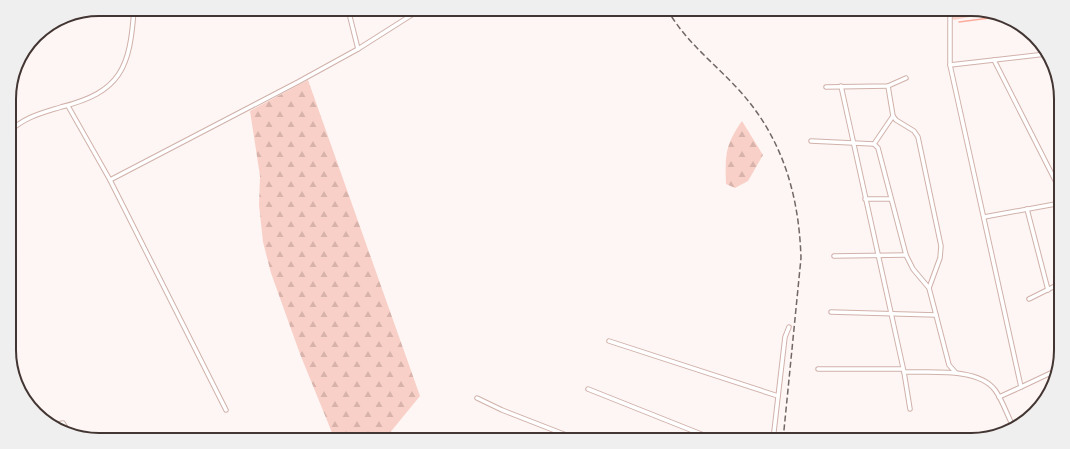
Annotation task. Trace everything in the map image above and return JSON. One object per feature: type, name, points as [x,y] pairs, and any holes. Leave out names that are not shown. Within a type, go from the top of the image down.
[{"type":"street","points":[[16,125],[19,122],[40,113],[68,106],[102,92],[116,80],[126,59],[133,16]]},
{"type":"street","points":[[350,16],[358,49]]},
{"type":"street","points":[[110,180],[298,82],[358,49],[410,16]]},
{"type":"street","points":[[950,16],[950,65],[1021,387]]},
{"type":"street","points":[[950,65],[1041,55]]},
{"type":"street","points":[[994,60],[1054,180]]},
{"type":"street","points":[[826,87],[888,86],[906,78]]},
{"type":"street","points":[[841,86],[910,409]]},
{"type":"street","points":[[888,86],[893,116],[896,120],[914,131],[918,137],[926,169],[941,246],[940,258],[929,288]]},
{"type":"street","points":[[68,106],[110,180],[226,410]]},
{"type":"street","points":[[874,144],[893,116]]},
{"type":"street","points":[[810,141],[874,144],[879,150],[906,255],[913,269],[929,288],[949,365],[956,373]]},
{"type":"street","points":[[865,200],[891,199]]},
{"type":"street","points":[[984,217],[1054,204]]},
{"type":"street","points":[[1027,208],[1048,290]]},
{"type":"street","points":[[834,256],[906,255]]},
{"type":"street","points":[[1029,299],[1054,287]]},
{"type":"street","points":[[831,312],[936,315]]},
{"type":"street","points":[[774,433],[785,337],[789,327]]},
{"type":"street","points":[[609,341],[778,396]]},
{"type":"street","points":[[818,369],[956,373],[986,382],[995,390],[1011,422]]},
{"type":"street","points":[[999,397],[1051,373]]},
{"type":"street","points":[[588,388],[699,433]]},
{"type":"street","points":[[477,398],[502,410],[561,433]]},
{"type":"green space","points":[[952,16],[975,16],[954,20]]},
{"type":"green space","points":[[308,80],[420,396],[390,433],[332,433],[300,354],[271,273],[263,242],[259,205],[260,176],[250,111]]},
{"type":"green space","points":[[742,121],[763,155],[748,181],[735,188],[726,184],[726,158],[732,137]]},
{"type":"waterway","points":[[959,22],[988,18]]},
{"type":"railway","points":[[671,16],[691,41],[753,106],[766,126],[776,146],[792,189],[800,234],[801,258],[784,433]]}]
